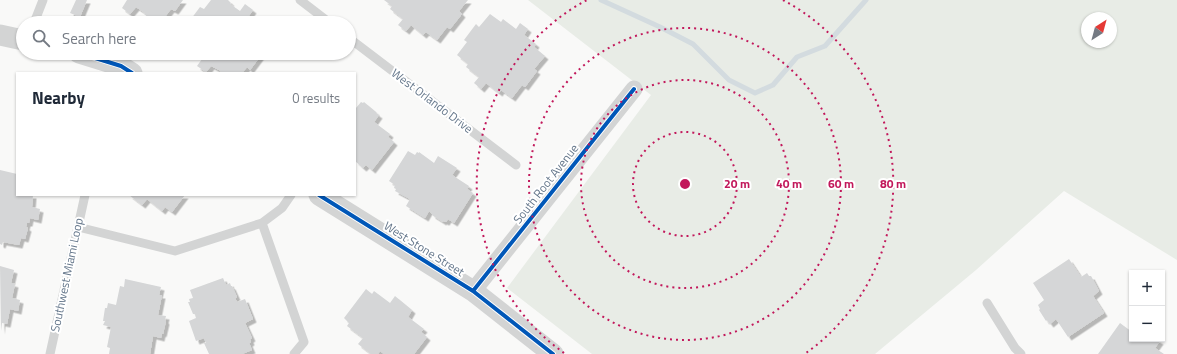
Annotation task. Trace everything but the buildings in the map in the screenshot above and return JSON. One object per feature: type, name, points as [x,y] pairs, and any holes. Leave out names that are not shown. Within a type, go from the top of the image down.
[{"type":"street","points":[[0,35],[16,38]]},
{"type":"street","points":[[96,60],[123,71]]},
{"type":"street","name":"South Root Avenue","points":[[473,291],[634,89]]},
{"type":"street","name":"West Stone Street","points":[[321,196],[473,291],[553,354]]},
{"type":"lane","points":[[37,16],[43,0]]},
{"type":"lane","points":[[300,0],[321,16]]},
{"type":"lane","name":"West Orlando Drive","points":[[356,43],[516,165]]},
{"type":"lane","name":"Southwest Miami Loop","points":[[50,354],[84,196]]},
{"type":"lane","points":[[78,227],[175,251],[262,223],[282,208],[290,196]]},
{"type":"lane","points":[[262,223],[304,342],[294,354]]},
{"type":"lane","points":[[987,303],[1020,354]]},
{"type":"shaded area","points":[[528,0],[1177,0],[1177,260],[1064,191],[976,270],[875,354],[592,354],[507,288],[651,95]]},
{"type":"waterway","points":[[601,0],[693,44],[729,80],[755,93],[773,85],[797,57],[825,46],[866,0]]},
{"type":"cycle path","points":[[102,60],[121,66],[130,72]]},
{"type":"cycle path","points":[[473,291],[634,89]]},
{"type":"cycle path","points":[[321,196],[473,291],[553,354]]}]
